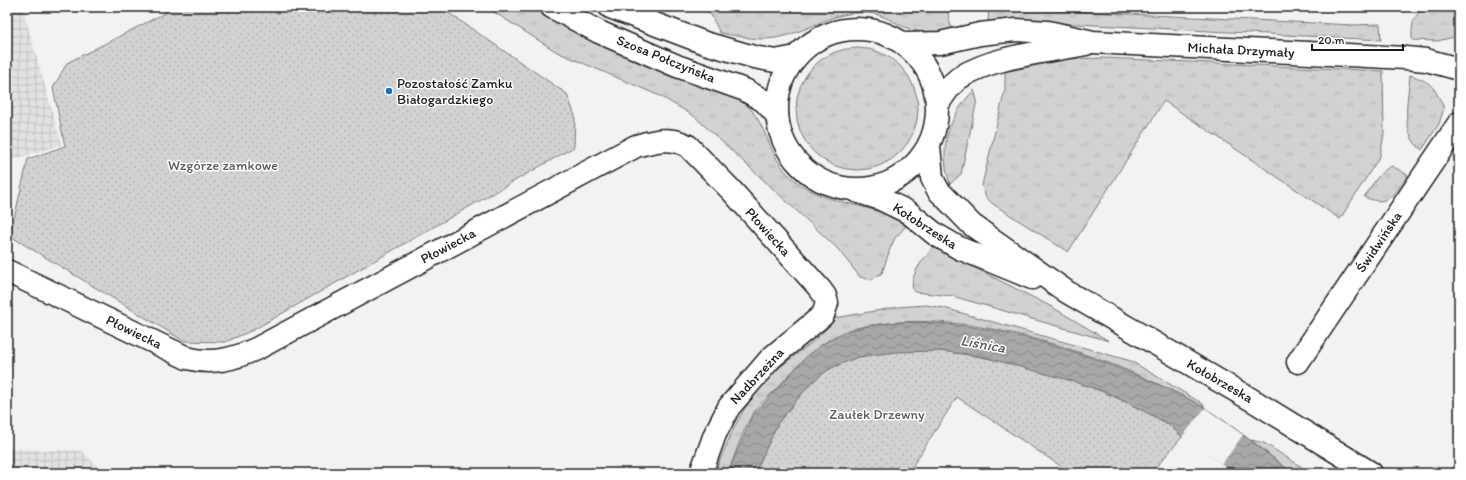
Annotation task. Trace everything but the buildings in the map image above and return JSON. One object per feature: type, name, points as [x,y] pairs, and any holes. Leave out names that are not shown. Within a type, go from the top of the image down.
[{"type":"street","name":"Szosa Połczyńska","points":[[552,7],[599,32],[677,66],[745,90],[764,101],[777,115]]},
{"type":"street","name":"Szosa Połczyńska","points":[[610,7],[693,39],[747,56],[775,61],[796,56]]},
{"type":"street","points":[[796,56],[808,44],[823,36],[840,30],[857,28],[874,30],[891,35],[906,44],[919,56],[928,70],[935,86],[938,104],[934,133],[929,146],[920,160],[895,180],[881,186],[849,189]]},
{"type":"street","name":"Michała Drzymały","points":[[906,44],[940,43],[980,34],[1016,30],[1048,32],[1093,42],[1426,60],[1459,69]]},
{"type":"street","name":"Michała Drzymały","points":[[938,104],[948,88],[959,79],[973,71],[1019,57],[1093,42]]},
{"type":"street","name":"Kołobrzeska","points":[[796,56],[780,84],[777,100],[777,115],[780,131],[786,146],[794,159],[805,170],[833,186],[849,189],[881,199],[908,212],[935,234],[959,248],[1066,292]]},
{"type":"street","name":"Świdwińska","points":[[1298,362],[1459,123]]},
{"type":"street","name":"Płowiecka","points":[[7,271],[187,358],[216,362],[235,358],[258,348],[636,146],[657,141],[671,140],[688,146],[731,190],[820,289],[825,296],[827,303],[823,315]]},
{"type":"street","name":"Kołobrzeska","points":[[929,146],[932,178],[945,199],[972,225],[1066,292],[1257,403],[1371,473]]},
{"type":"street","name":"Nadbrzeżna","points":[[701,473],[718,428],[729,407],[771,358],[823,315]]},
{"type":"shaded area","points":[[7,7],[24,7],[26,20],[62,145],[7,161]]},
{"type":"shaded area","points":[[7,449],[82,451],[104,473],[7,473]]},
{"type":"green space","name":"Wzgórze zamkowe","points":[[168,7],[440,7],[567,94],[575,116],[574,147],[253,330],[225,342],[184,341],[10,236],[28,159],[65,146],[53,88],[67,63],[165,13]]},
{"type":"green space","points":[[486,7],[536,7],[584,33],[731,95],[749,107],[759,121],[781,165],[796,181],[823,196],[889,216],[906,226],[895,238],[882,273],[871,280],[860,277],[837,248],[694,116],[660,96],[557,52]]},
{"type":"green space","points":[[696,7],[943,7],[947,10],[952,31],[936,33],[920,32],[879,15],[855,13],[833,18],[792,34],[780,37],[758,39],[720,33],[710,13]]},
{"type":"green space","points":[[989,7],[1353,25],[1380,24],[1381,40],[1019,21],[988,22]]},
{"type":"green space","points":[[1425,7],[1459,7],[1459,36],[1437,41],[1412,40],[1412,29],[1415,18],[1417,14]]},
{"type":"green space","points":[[857,48],[881,52],[900,66],[914,85],[918,109],[914,133],[900,152],[881,166],[857,170],[833,166],[814,152],[800,133],[796,109],[800,85],[814,66],[833,52]]},
{"type":"green space","points":[[1104,58],[1383,71],[1384,134],[1380,156],[1340,219],[1164,101],[1068,252],[993,204],[986,198],[982,185],[1005,90],[1005,72],[1063,59]]},
{"type":"green space","points":[[1410,75],[1423,80],[1432,86],[1444,108],[1439,124],[1422,150],[1410,135],[1408,126],[1407,106]]},
{"type":"green space","points":[[974,90],[977,100],[961,174],[950,184],[945,158],[945,145],[952,122],[958,111]]},
{"type":"green space","points":[[1392,166],[1408,175],[1395,193],[1386,200],[1380,201],[1364,197],[1383,171]]},
{"type":"green space","points":[[934,247],[959,262],[961,261],[1052,307],[1109,341],[952,296],[915,292],[912,287],[916,270]]},
{"type":"green space","points":[[926,305],[944,308],[1131,361],[1203,404],[1205,408],[1171,390],[1093,357],[1051,343],[1009,332],[967,325],[927,322],[872,325],[851,329],[836,336],[826,342],[800,363],[753,413],[741,437],[728,473],[715,473],[738,420],[754,395],[773,373],[814,341],[835,318],[898,307]]},
{"type":"green space","name":"Zaułek Drzewny","points":[[899,351],[940,351],[965,354],[1016,364],[1065,378],[1113,396],[1155,416],[1166,423],[1182,437],[1151,473],[1071,473],[957,397],[908,473],[755,473],[772,435],[785,412],[802,391],[822,374],[845,361],[878,353]]},
{"type":"green space","points":[[1251,440],[1264,443],[1311,473],[1292,473]]},
{"type":"water","name":"Liśnica","points":[[904,322],[934,323],[992,330],[1049,344],[1105,363],[1187,398],[1205,408],[1238,431],[1292,473],[1235,473],[1186,438],[1182,437],[1171,425],[1106,392],[1072,381],[980,356],[940,351],[896,352],[858,357],[829,369],[811,383],[778,423],[755,473],[728,473],[752,416],[810,353],[829,340],[847,331],[872,325]]},
{"type":"pier","points":[[1205,408],[1243,435],[1222,464],[1182,437]]},
{"type":"place","name":"Pozostałość Zamku Białogardzkiego","points":[[389,91]]}]
